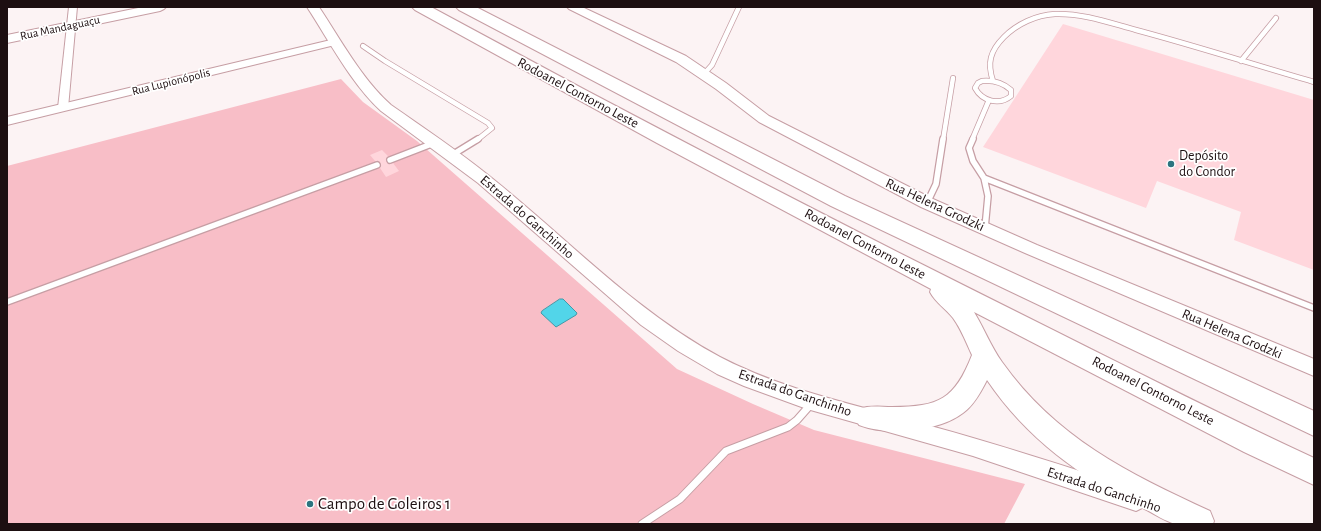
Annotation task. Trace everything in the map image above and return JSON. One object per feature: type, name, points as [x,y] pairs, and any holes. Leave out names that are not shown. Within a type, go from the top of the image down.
[{"type":"highway","name":"Rodoanel Contorno Leste","points":[[420,7],[523,64],[835,229],[980,304],[1314,472]]},
{"type":"highway","name":"Rodoanel Contorno Leste","points":[[464,7],[838,201],[1314,424]]},
{"type":"highway","points":[[835,229],[938,290],[952,300],[972,326],[984,354],[1014,396],[1030,415],[1073,452],[1099,470],[1126,485],[1205,522]]},
{"type":"highway","points":[[868,417],[912,419],[946,411],[961,400],[971,389],[978,374],[984,354]]},
{"type":"main road","name":"Rua Mandaguaçu","points":[[7,39],[160,7]]},
{"type":"main road","name":"Estrada do Ganchinho","points":[[313,7],[357,75],[375,98],[386,108],[452,155],[624,301],[673,339],[726,368],[774,389],[977,449],[1205,522]]},
{"type":"main road","name":"Rua Helena Grodzki","points":[[573,7],[681,59],[764,119],[927,203],[1314,368]]},
{"type":"street","points":[[63,108],[73,7]]},
{"type":"street","name":"Rua Lupionópolis","points":[[7,121],[335,42]]},
{"type":"lane","points":[[703,75],[712,65],[738,7]]},
{"type":"lane","points":[[993,81],[988,64],[992,50],[1007,33],[1019,25],[1053,14],[1086,18],[1152,34],[1314,82]]},
{"type":"lane","points":[[1241,61],[1276,18]]},
{"type":"lane","points":[[363,46],[385,61],[488,123],[492,128],[487,134],[463,146],[452,155]]},
{"type":"lane","points":[[927,203],[936,184],[952,78]]},
{"type":"lane","points":[[982,81],[993,81],[1008,87],[1012,93],[1011,96],[1005,101],[989,100],[979,95],[975,88],[978,83],[982,81]]},
{"type":"lane","points":[[985,228],[988,196],[984,178],[973,161],[969,148],[989,100]]},
{"type":"lane","points":[[390,160],[435,143]]},
{"type":"lane","points":[[7,302],[377,165]]},
{"type":"lane","points":[[984,178],[1314,308]]},
{"type":"lane","points":[[642,524],[680,499],[726,451],[788,427],[814,402]]},
{"type":"shaded area","points":[[341,79],[363,102],[417,141],[677,369],[814,430],[1025,484],[1004,524],[7,524],[7,166]]},
{"type":"water","points":[[560,299],[563,299],[577,313],[556,327],[541,313]]},
{"type":"building","name":"Depósito do Condor","points":[[1063,24],[1314,100],[1314,270],[1234,240],[1241,212],[1157,181],[1146,208],[983,147]]},
{"type":"building","points":[[382,150],[388,156],[386,160],[387,163],[393,163],[399,171],[386,177],[380,168],[380,162],[375,161],[370,155]]},
{"type":"place","name":"Depósito do Condor","points":[[1171,164]]},
{"type":"place","name":"Campo de Goleiros 1","points":[[310,504]]}]
